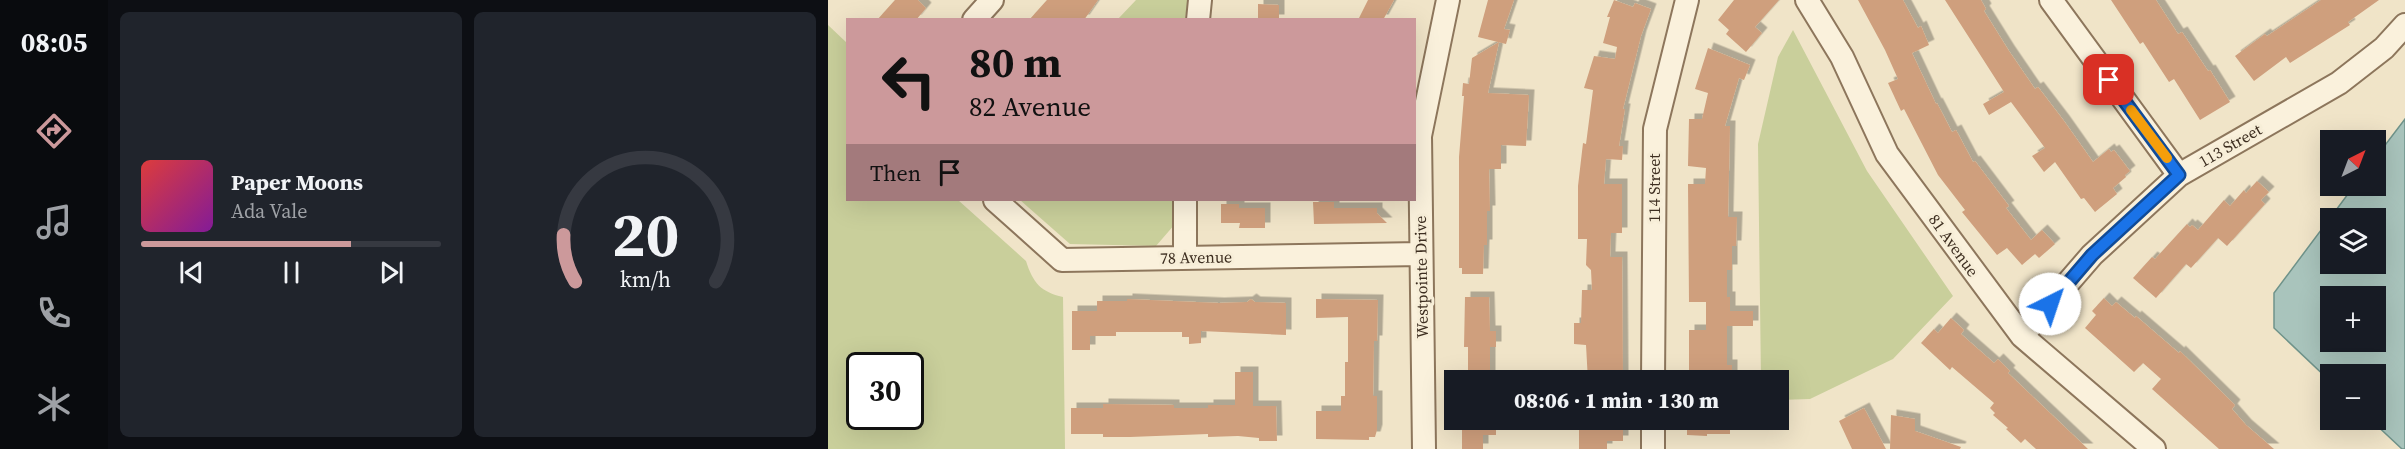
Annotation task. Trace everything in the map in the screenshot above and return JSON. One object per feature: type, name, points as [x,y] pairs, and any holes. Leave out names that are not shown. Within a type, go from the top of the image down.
[{"type":"street","points":[[976,18],[992,0]]},
{"type":"street","points":[[1198,18],[1200,0]]},
{"type":"street","name":"Westpointe Drive","points":[[1424,449],[1420,136],[1448,0]]},
{"type":"street","name":"114 Street","points":[[1653,370],[1655,129],[1687,0]]},
{"type":"street","name":"81 Avenue","points":[[1807,0],[1842,57],[1887,154],[2022,336],[2141,444]]},
{"type":"street","points":[[2051,0],[2179,175]]},
{"type":"street","name":"113 Street","points":[[2022,336],[2092,255],[2179,175],[2339,83],[2384,48],[2405,25]]},
{"type":"street","name":"78 Avenue","points":[[996,201],[1062,260],[1420,254]]},
{"type":"street","points":[[1185,201],[1185,257]]},
{"type":"street","points":[[1653,430],[1653,449]]},
{"type":"green space","points":[[1136,0],[1188,0],[1185,18],[1119,18]]},
{"type":"green space","points":[[828,25],[846,42],[846,201],[959,201],[1026,261],[1035,281],[1043,289],[1063,297],[1065,449],[828,449]]},
{"type":"green space","points":[[1793,30],[1867,171],[1953,296],[1893,359],[1810,399],[1789,400],[1789,370],[1761,370],[1758,144],[1778,57]]},
{"type":"green space","points":[[1021,201],[1175,201],[1175,224],[1156,246],[1070,244]]},
{"type":"water","points":[[2405,119],[2405,449],[2402,449],[2382,430],[2386,430],[2386,364],[2320,364],[2320,372],[2274,328],[2274,293],[2320,231],[2320,274],[2386,274],[2386,208],[2338,208],[2347,196],[2386,196],[2386,144]]},
{"type":"building","points":[[895,0],[918,0],[926,8],[918,18],[879,18]]},
{"type":"building","points":[[1047,0],[1098,0],[1085,18],[1031,18]]},
{"type":"building","points":[[1368,0],[1394,0],[1384,18],[1359,18]]},
{"type":"building","points":[[1488,0],[1514,0],[1504,29],[1510,30],[1506,44],[1478,37]]},
{"type":"building","points":[[1614,0],[1633,7],[1635,3],[1651,9],[1641,36],[1623,109],[1625,109],[1619,146],[1623,146],[1622,160],[1606,159],[1604,184],[1622,184],[1622,233],[1611,233],[1610,257],[1622,257],[1623,370],[1587,370],[1586,345],[1574,344],[1574,323],[1581,323],[1582,290],[1592,290],[1591,270],[1586,265],[1587,239],[1578,239],[1578,186],[1593,90],[1584,88],[1594,56],[1615,59],[1617,47],[1603,43],[1610,17],[1607,17]]},
{"type":"building","points":[[1734,0],[1779,0],[1755,27],[1762,33],[1746,52],[1726,34],[1729,30],[1718,20]]},
{"type":"building","points":[[1858,0],[1903,0],[1918,28],[1921,26],[1929,45],[1912,53],[1952,132],[1956,130],[1973,162],[1975,161],[2009,206],[2006,208],[2031,240],[2042,230],[2055,244],[2039,258],[2035,254],[2022,265],[2007,248],[1997,255],[1962,212],[1965,210],[1938,175],[1904,109],[1901,111],[1888,83],[1898,79]]},
{"type":"building","points":[[1945,0],[1981,0],[1986,9],[1984,11],[2035,89],[2038,87],[2093,162],[2109,149],[2111,152],[2114,150],[2130,171],[2113,188],[2117,194],[2095,212],[2084,198],[2081,199],[2055,162],[2044,172],[2032,156],[2045,148],[2011,102],[1989,115],[1983,104],[2004,92]]},
{"type":"building","points":[[2111,0],[2156,0],[2178,34],[2182,32],[2208,71],[2210,70],[2230,102],[2200,120],[2174,79],[2169,82],[2143,42],[2140,44]]},
{"type":"building","points":[[2321,0],[2379,0],[2348,22],[2350,25],[2290,63],[2286,57],[2254,81],[2235,56],[2265,34],[2267,36]]},
{"type":"building","points":[[1258,4],[1279,5],[1279,18],[1258,18]]},
{"type":"building","points":[[1499,42],[1488,93],[1529,95],[1526,146],[1501,145],[1501,169],[1489,169],[1490,211],[1487,211],[1487,245],[1484,245],[1483,274],[1462,274],[1462,268],[1459,268],[1459,157],[1463,83],[1469,84],[1472,58]]},
{"type":"building","points":[[1708,48],[1750,65],[1744,80],[1739,78],[1725,126],[1730,126],[1728,217],[1737,217],[1736,246],[1732,246],[1732,270],[1727,270],[1727,297],[1730,297],[1730,311],[1753,311],[1753,326],[1727,326],[1727,365],[1732,365],[1732,370],[1689,370],[1689,330],[1706,330],[1706,302],[1689,302],[1688,184],[1705,184],[1706,168],[1688,166],[1689,119],[1702,119],[1708,93],[1695,89]]},
{"type":"building","points":[[2257,181],[2269,192],[2261,200],[2265,204],[2227,246],[2218,238],[2191,268],[2186,264],[2156,298],[2133,278],[2152,257],[2155,259],[2187,224],[2198,230],[2224,200],[2230,206],[2244,190],[2246,193]]},
{"type":"building","points":[[1313,202],[1334,202],[1334,208],[1377,208],[1377,213],[1387,223],[1314,224]]},
{"type":"building","points":[[1221,204],[1239,204],[1239,208],[1265,208],[1265,228],[1239,228],[1240,223],[1221,223]]},
{"type":"building","points":[[1465,297],[1489,297],[1490,331],[1496,331],[1496,347],[1490,347],[1490,370],[1468,370],[1468,347],[1464,347]]},
{"type":"building","points":[[2104,298],[2112,306],[2116,302],[2179,353],[2180,351],[2235,405],[2232,409],[2246,425],[2274,449],[2219,449],[2152,389],[2161,379],[2143,363],[2134,372],[2085,328],[2096,315],[2092,311]]},
{"type":"building","points":[[1127,299],[1219,303],[1247,302],[1251,299],[1255,302],[1286,303],[1286,335],[1201,331],[1201,343],[1189,344],[1189,337],[1182,337],[1182,332],[1116,332],[1116,336],[1090,336],[1090,350],[1072,350],[1072,311],[1097,311],[1097,301],[1127,301]]},
{"type":"building","points":[[1316,299],[1378,300],[1377,341],[1374,341],[1373,396],[1377,396],[1377,430],[1375,437],[1369,437],[1369,440],[1316,439],[1316,411],[1341,411],[1341,396],[1345,396],[1348,317],[1316,318]]},
{"type":"building","points":[[1951,318],[1964,330],[1961,334],[1994,363],[1998,359],[2010,371],[2008,373],[2088,449],[2036,449],[2025,439],[2021,443],[2006,429],[2008,428],[1993,415],[1995,413],[1990,408],[1994,403],[1952,367],[1950,370],[1921,343],[1934,329],[1938,333]]},
{"type":"building","points":[[1235,372],[1253,372],[1253,406],[1276,406],[1277,441],[1259,441],[1259,438],[1238,436],[1208,437],[1208,434],[1103,437],[1103,434],[1071,434],[1071,408],[1103,408],[1103,404],[1174,405],[1174,408],[1235,405]]},
{"type":"building","points":[[1864,408],[1886,449],[1852,449],[1839,421]]},
{"type":"building","points":[[1891,415],[1915,419],[1915,431],[1961,447],[1960,449],[1890,449]]},
{"type":"building","points":[[1462,430],[1496,430],[1496,435],[1483,435],[1483,449],[1462,449]]},
{"type":"building","points":[[1579,430],[1623,430],[1623,441],[1607,441],[1607,449],[1579,449]]},
{"type":"building","points":[[1687,430],[1730,430],[1730,434],[1687,435]]},
{"type":"slow traffic","points":[[2131,110],[2167,158]]},
{"type":"route","points":[[2050,304],[2092,255],[2179,175],[2109,80]]}]
